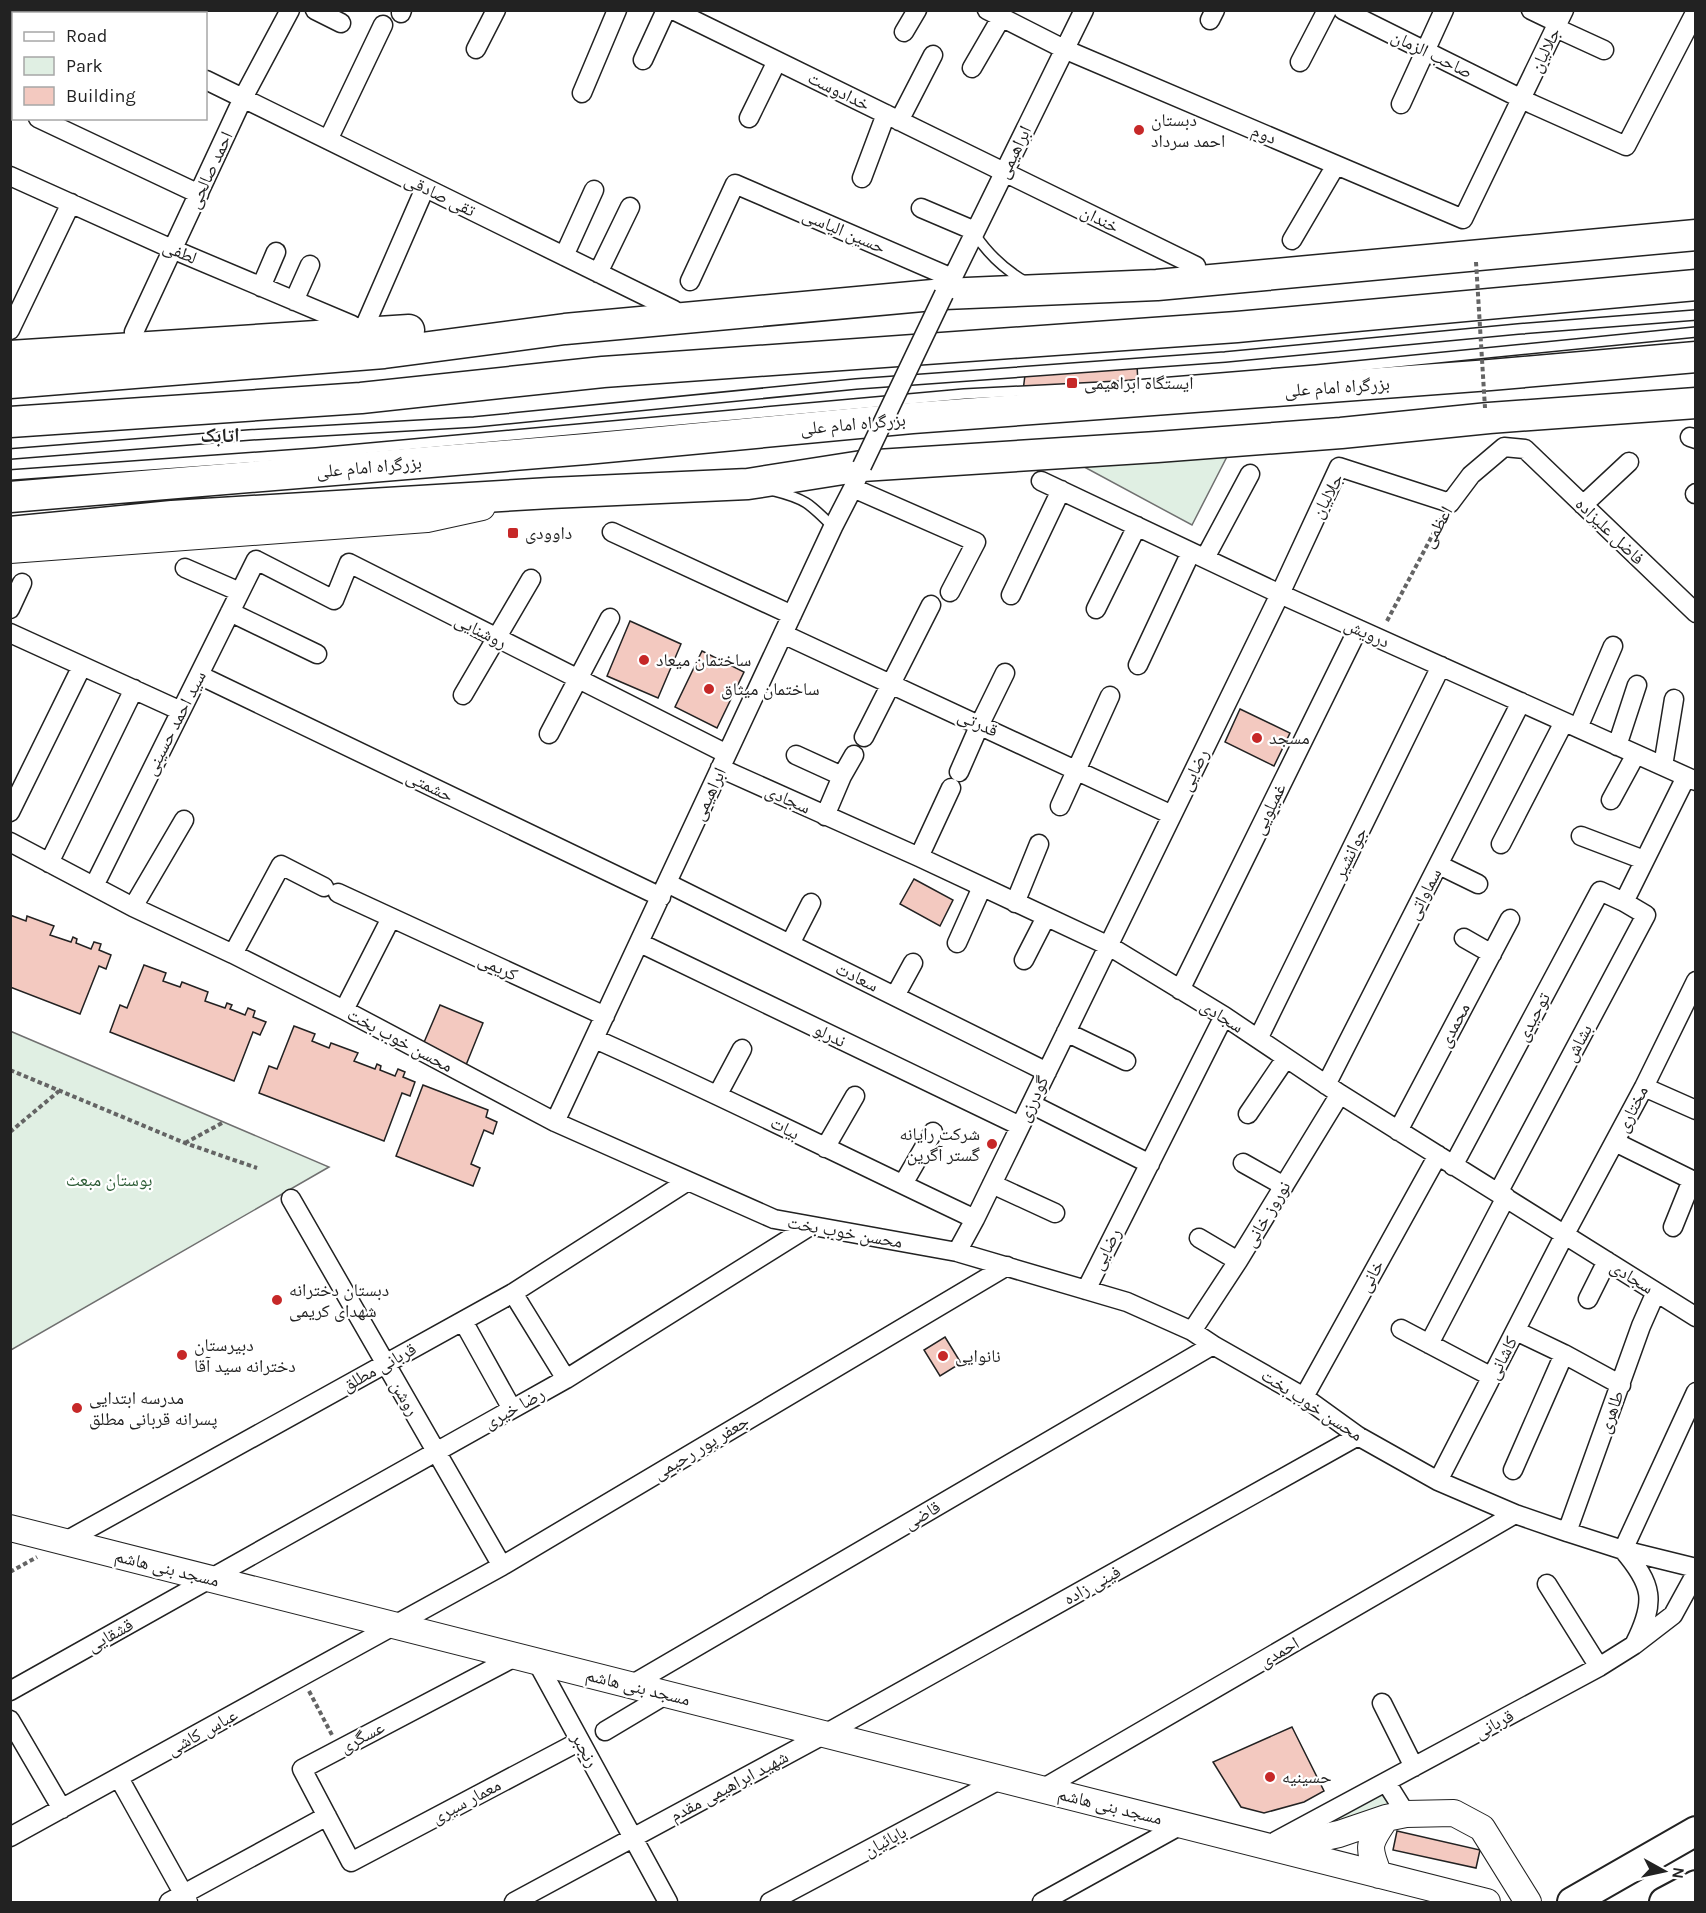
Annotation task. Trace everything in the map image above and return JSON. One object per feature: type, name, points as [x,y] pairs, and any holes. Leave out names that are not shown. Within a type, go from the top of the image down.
[{"type":"highway","points":[[10,383],[384,353],[948,286],[1042,290],[1157,285],[1695,235]]},
{"type":"highway","points":[[10,422],[361,398],[603,372],[1237,327],[1695,285]]},
{"type":"highway","points":[[10,356],[454,327],[565,330]]},
{"type":"highway","name":"بزرگراه امام علی","points":[[10,497],[586,450],[912,418],[1490,375],[1695,357]]},
{"type":"highway","points":[[10,532],[172,516],[858,477],[1157,447],[1341,433],[1489,418],[1695,403]]},
{"type":"main road","points":[[10,550],[427,519],[550,494]]},
{"type":"main road","name":"مسجد بنی هاشم","points":[[10,1528],[1487,1902]]},
{"type":"main road","name":"مسجد بنی هاشم","points":[[1266,1846],[1307,1842],[1396,1816],[1454,1813],[1482,1828],[1528,1902]]},
{"type":"main road","points":[[1379,1875],[1371,1856],[1372,1838],[1396,1816]]},
{"type":"main road","points":[[1572,1902],[1695,1831]]},
{"type":"main road","points":[[1664,1902],[1695,1885]]},
{"type":"street","name":"احمد صالحی","points":[[134,332],[243,98],[290,10]]},
{"type":"street","points":[[315,10],[341,23]]},
{"type":"street","points":[[582,93],[617,10]]},
{"type":"street","points":[[644,60],[666,10]]},
{"type":"street","name":"خدادوست","points":[[673,10],[1004,172]]},
{"type":"street","points":[[904,32],[917,10]]},
{"type":"street","name":"ابراهیمی","points":[[555,1122],[833,527],[948,286],[1084,10]]},
{"type":"street","points":[[1300,62],[1328,10]]},
{"type":"street","name":"صاحب الزمان","points":[[1342,10],[1626,146],[1695,11]]},
{"type":"street","points":[[1401,104],[1444,10]]},
{"type":"street","points":[[1531,10],[1559,21],[1604,50]]},
{"type":"street","points":[[476,49],[494,11]]},
{"type":"street","points":[[972,68],[994,14]]},
{"type":"street","name":"دوم","points":[[994,14],[1064,50],[1463,219]]},
{"type":"street","name":"جلالیان","points":[[1463,219],[1559,21]]},
{"type":"street","points":[[328,140],[383,26]]},
{"type":"street","points":[[862,178],[892,118],[933,55]]},
{"type":"street","points":[[749,118],[777,61]]},
{"type":"street","name":"تقی صادقی","points":[[207,80],[674,310]]},
{"type":"street","points":[[42,120],[199,194]]},
{"type":"street","points":[[1292,240],[1336,165]]},
{"type":"street","name":"خندان","points":[[1004,172],[1196,266]]},
{"type":"street","name":"لطفی","points":[[10,176],[294,301],[359,323],[425,188]]},
{"type":"street","name":"حسین الیاسی","points":[[690,281],[735,184],[948,286]]},
{"type":"street","points":[[564,256],[594,190]]},
{"type":"street","points":[[10,330],[71,203]]},
{"type":"street","points":[[598,273],[630,207]]},
{"type":"street","points":[[921,208],[975,232]]},
{"type":"street","points":[[261,287],[276,252]]},
{"type":"street","points":[[294,301],[310,265]]},
{"type":"street","name":"اعظمی","points":[[1449,503],[1471,475],[1504,447],[1525,449]]},
{"type":"street","name":"فاضل علیزاده","points":[[1525,449],[1695,613]]},
{"type":"street","points":[[1583,505],[1629,462]]},
{"type":"street","name":"جلالیان","points":[[1280,594],[1339,467],[1449,503]]},
{"type":"street","points":[[1138,665],[1198,555],[1250,474]]},
{"type":"street","points":[[858,477],[976,542],[950,592]]},
{"type":"street","name":"درویش","points":[[1041,481],[1280,594],[1691,779]]},
{"type":"street","points":[[1011,595],[1061,490]]},
{"type":"street","points":[[1096,609],[1137,526]]},
{"type":"street","points":[[612,532],[792,615]]},
{"type":"street","name":"سید احمد حسینی","points":[[94,886],[256,560]]},
{"type":"street","name":"روشنایی","points":[[256,560],[333,600],[349,563],[577,679],[724,761]]},
{"type":"street","points":[[186,568],[240,592]]},
{"type":"street","points":[[463,695],[531,579]]},
{"type":"street","points":[[10,609],[22,583]]},
{"type":"street","name":"رضایی","points":[[1108,946],[1280,594]]},
{"type":"street","points":[[864,737],[931,604]]},
{"type":"street","points":[[230,612],[317,654]]},
{"type":"street","points":[[549,734],[610,618]]},
{"type":"street","name":"غمیلویی","points":[[1180,990],[1358,628]]},
{"type":"street","points":[[10,633],[182,711]]},
{"type":"street","name":"قدرتی","points":[[783,634],[892,682],[1172,814]]},
{"type":"street","points":[[1501,844],[1571,725],[1613,646]]},
{"type":"street","points":[[10,812],[82,666]]},
{"type":"street","name":"جوانشیر","points":[[1258,1040],[1441,666]]},
{"type":"street","points":[[919,857],[1005,673]]},
{"type":"street","name":"حشمتی","points":[[199,675],[664,890]]},
{"type":"street","points":[[1617,746],[1637,685]]},
{"type":"street","points":[[49,862],[134,689]]},
{"type":"street","points":[[1060,806],[1110,696]]},
{"type":"street","points":[[1663,766],[1674,699]]},
{"type":"street","name":"سماواتی","points":[[1333,1090],[1439,865],[1521,702]]},
{"type":"street","points":[[1611,800],[1635,754]]},
{"type":"street","points":[[796,755],[842,776]]},
{"type":"street","points":[[825,816],[842,776],[854,755]]},
{"type":"street","name":"سجادی","points":[[724,761],[825,816],[919,857],[1108,946],[1224,1017],[1333,1090],[1695,1317]]},
{"type":"street","points":[[1624,902],[1644,860],[1691,779]]},
{"type":"street","points":[[133,907],[184,820]]},
{"type":"street","points":[[1581,836],[1644,860]]},
{"type":"street","name":"محسن خوب بخت","points":[[10,842],[133,907],[344,1010],[555,1122],[774,1219],[957,1251],[1127,1302],[1192,1331],[1304,1396],[1358,1436],[1438,1481],[1515,1514],[1567,1532],[1623,1550],[1695,1568]]},
{"type":"street","points":[[1015,903],[1039,844]]},
{"type":"street","points":[[1439,865],[1478,884]]},
{"type":"street","name":"کریمی","points":[[233,954],[281,866],[605,1016]]},
{"type":"street","points":[[957,943],[982,887]]},
{"type":"street","name":"سعادت","points":[[664,890],[790,944],[1047,1072]]},
{"type":"street","name":"توحیدی","points":[[1445,1160],[1600,891],[1624,902]]},
{"type":"street","name":"بشاش","points":[[1502,1195],[1646,915],[1624,902]]},
{"type":"street","points":[[790,944],[812,903]]},
{"type":"street","points":[[1024,960],[1046,917]]},
{"type":"street","points":[[344,1010],[391,918]]},
{"type":"street","name":"محمدی","points":[[1398,1131],[1510,919]]},
{"type":"street","points":[[1464,938],[1492,954]]},
{"type":"street","name":"ندرلو","points":[[640,943],[1020,1126]]},
{"type":"street","name":"گودرزی","points":[[957,1251],[975,1219],[1108,946]]},
{"type":"street","points":[[895,996],[914,963]]},
{"type":"street","name":"مختاری","points":[[1565,1234],[1644,1087],[1695,981]]},
{"type":"street","name":"رضایی","points":[[1086,1290],[1224,1017]]},
{"type":"street","points":[[1066,1032],[1126,1061]]},
{"type":"street","name":"بیات","points":[[595,1039],[718,1094],[975,1219]]},
{"type":"street","points":[[718,1094],[742,1048]]},
{"type":"street","points":[[1248,1114],[1286,1058]]},
{"type":"street","points":[[1644,1087],[1695,1110]]},
{"type":"street","name":"نوروز خانی","points":[[1192,1331],[1284,1186],[1333,1090]]},
{"type":"street","points":[[825,1148],[855,1096]]},
{"type":"street","points":[[1031,1104],[1150,1164]]},
{"type":"street","points":[[903,1184],[933,1132]]},
{"type":"street","points":[[1615,1142],[1694,1181],[1673,1227]]},
{"type":"street","name":"خانی","points":[[1304,1396],[1445,1160]]},
{"type":"street","points":[[1243,1163],[1284,1186]]},
{"type":"street","name":"قربانی مطلق","points":[[64,1542],[513,1293],[688,1181]]},
{"type":"street","points":[[992,1184],[1055,1214]]},
{"type":"street","points":[[1429,1344],[1502,1195]]},
{"type":"street","name":"روشن","points":[[291,1199],[502,1566]]},
{"type":"street","name":"رضا خیری","points":[[211,1579],[566,1379],[810,1226]]},
{"type":"street","name":"کاشانی","points":[[1438,1481],[1565,1234]]},
{"type":"street","points":[[1199,1238],[1238,1261]]},
{"type":"street","points":[[1588,1299],[1607,1261]]},
{"type":"street","name":"جعفر پور رحیمی","points":[[394,1626],[502,1566],[1007,1266]]},
{"type":"street","name":"طاهری","points":[[1567,1532],[1641,1326],[1656,1292]]},
{"type":"street","points":[[513,1293],[566,1379]]},
{"type":"street","points":[[463,1321],[512,1409]]},
{"type":"street","points":[[1401,1329],[1492,1377]]},
{"type":"street","points":[[1516,1331],[1621,1385]]},
{"type":"street","name":"قاضی","points":[[631,1685],[1213,1345]]},
{"type":"street","points":[[1513,1470],[1564,1354]]},
{"type":"street","points":[[1634,1645],[1643,1626],[1649,1603],[1646,1581],[1623,1550],[1695,1392]]},
{"type":"street","name":"فینی زاده","points":[[825,1734],[1358,1436]]},
{"type":"street","name":"احمدی","points":[[1042,1789],[1515,1514]]},
{"type":"street","name":"قربانی","points":[[1266,1846],[1599,1667],[1634,1645],[1673,1616],[1695,1573]]},
{"type":"street","name":"قشقایی","points":[[10,1691],[211,1579]]},
{"type":"street","points":[[1547,1584],[1599,1667]]},
{"type":"street","name":"عباس کاشی","points":[[10,1837],[394,1626]]},
{"type":"street","name":"رنجبر","points":[[526,1659],[580,1741],[668,1902]]},
{"type":"street","name":"عسگری","points":[[351,1862],[302,1768],[526,1659]]},
{"type":"street","points":[[605,1731],[667,1694]]},
{"type":"street","points":[[1382,1703],[1414,1767]]},
{"type":"street","points":[[10,1720],[62,1809]]},
{"type":"street","name":"شهید ابراهیمی مقدم","points":[[633,1838],[825,1734]]},
{"type":"street","name":"معمار سیری","points":[[351,1862],[580,1741]]},
{"type":"street","points":[[118,1778],[180,1900],[327,1816]]},
{"type":"street","name":"بابائیان","points":[[770,1902],[1001,1779]]},
{"type":"street","points":[[1386,1782],[1396,1816]]},
{"type":"street","points":[[1042,1902],[1181,1825]]},
{"type":"street","points":[[514,1902],[633,1838]]},
{"type":"lane","points":[[975,232],[985,249],[998,262],[1019,278],[1042,290]]},
{"type":"lane","points":[[10,454],[249,435],[474,422],[856,384],[1225,357],[1518,329],[1695,315]]},
{"type":"lane","points":[[10,475],[316,453],[964,394],[1146,384],[1695,332]]},
{"type":"lane","points":[[748,484],[795,496],[809,503],[833,527]]},
{"type":"path","points":[[1476,262],[1485,408]]},
{"type":"path","name":"اعظمی","points":[[1378,638],[1449,503]]},
{"type":"path","points":[[10,1070],[185,1143],[257,1168]]},
{"type":"path","points":[[10,1132],[59,1091]]},
{"type":"path","points":[[185,1143],[224,1122]]},
{"type":"path","points":[[302,1677],[339,1749]]},
{"type":"green space","points":[[1234,443],[1192,525],[1062,455]]},
{"type":"green space","name":"بوستان مبعث","points":[[10,1031],[329,1167],[11,1350]]},
{"type":"green space","points":[[1381,1793],[1391,1807],[1308,1832]]},
{"type":"building","points":[[1137,365],[1138,383],[1022,399],[1025,375]]},
{"type":"building","name":"ساختمان میعاد","points":[[630,621],[681,644],[658,698],[607,676]]},
{"type":"building","name":"ساختمان میثاق","points":[[702,651],[744,672],[717,728],[675,707]]},
{"type":"building","name":"مسجد","points":[[1240,709],[1290,733],[1274,766],[1225,742]]},
{"type":"building","points":[[914,879],[953,900],[940,926],[900,904]]},
{"type":"building","points":[[10,915],[26,921],[27,916],[54,926],[50,935],[71,942],[73,937],[77,939],[76,943],[91,949],[94,942],[101,944],[99,950],[111,955],[106,969],[99,966],[80,1014],[10,987]]},
{"type":"building","points":[[144,965],[166,973],[163,981],[180,987],[182,982],[208,992],[205,1001],[225,1008],[227,1003],[232,1005],[230,1009],[245,1015],[248,1008],[255,1011],[253,1017],[266,1022],[260,1035],[253,1032],[234,1081],[110,1032],[120,1005],[127,1008]]},
{"type":"building","points":[[440,1005],[483,1023],[466,1065],[422,1047]]},
{"type":"building","points":[[294,1026],[315,1034],[312,1041],[329,1048],[331,1043],[358,1053],[354,1061],[375,1069],[377,1064],[381,1066],[380,1070],[395,1076],[398,1069],[405,1072],[403,1077],[415,1082],[410,1096],[402,1093],[384,1141],[259,1093],[269,1066],[277,1069]]},
{"type":"building","points":[[423,1085],[488,1110],[486,1117],[497,1122],[493,1134],[484,1130],[471,1164],[480,1168],[473,1186],[396,1156]]},
{"type":"building","name":"نانوایی","points":[[945,1337],[961,1363],[940,1376],[924,1350]]},
{"type":"building","name":"حسینیه","points":[[1292,1727],[1324,1791],[1304,1802],[1264,1813],[1241,1807],[1213,1762]]},
{"type":"building","points":[[1397,1831],[1480,1850],[1476,1868],[1393,1850]]},
{"type":"place","name":"دبستان احمد سرداد","points":[[1139,130]]},
{"type":"place","name":"ایستگاه ابراهیمی","points":[[1072,383]]},
{"type":"place","name":"داوودی","points":[[513,533]]},
{"type":"place","name":"ساختمان میعاد","points":[[644,660]]},
{"type":"place","name":"ساختمان میثاق","points":[[709,689]]},
{"type":"place","name":"مسجد","points":[[1257,738]]},
{"type":"place","name":"شرکت رایانه گستر آگرین","points":[[992,1144]]},
{"type":"place","name":"دبستان دخترانه شهدای کریمی","points":[[277,1300]]},
{"type":"place","name":"دبیرستان دخترانه سید آقا","points":[[182,1355]]},
{"type":"place","name":"نانوایی","points":[[943,1356]]},
{"type":"place","name":"مدرسه ابتدایی پسرانه قربانی مطلق","points":[[77,1408]]},
{"type":"place","name":"حسینیه","points":[[1270,1777]]},
{"type":"district","name":"اتابک","points":[[220,435]]}]
